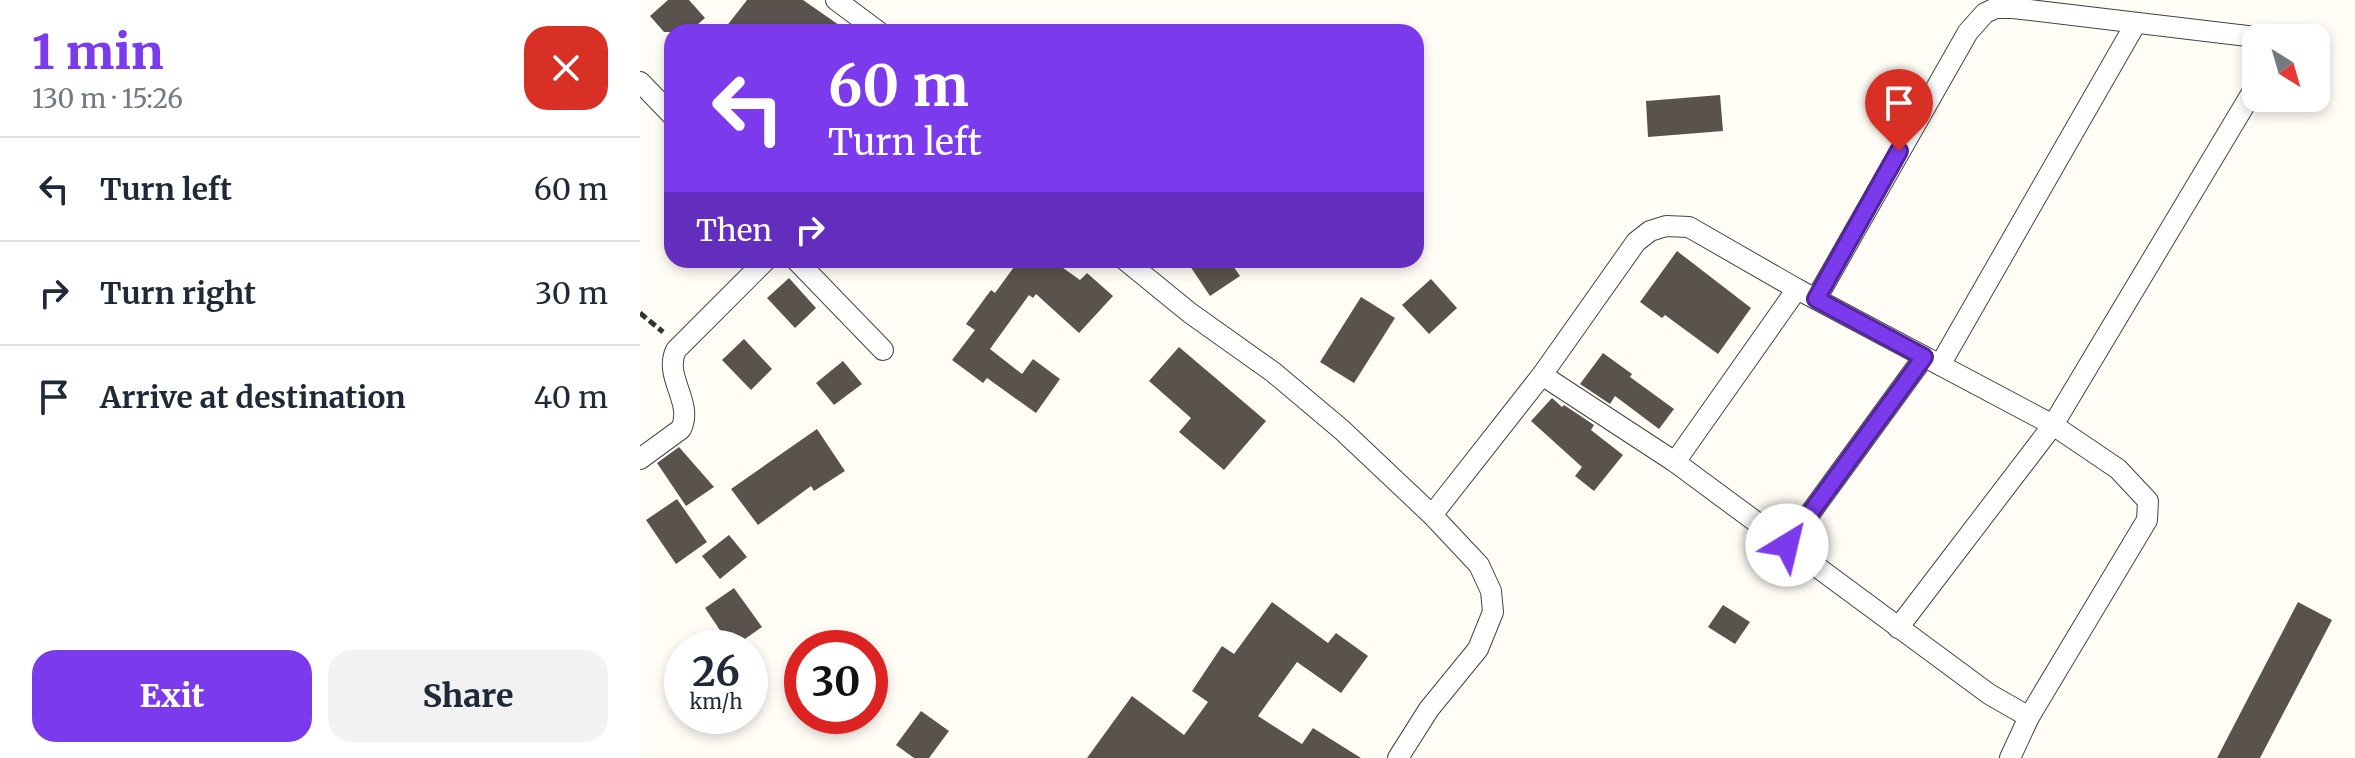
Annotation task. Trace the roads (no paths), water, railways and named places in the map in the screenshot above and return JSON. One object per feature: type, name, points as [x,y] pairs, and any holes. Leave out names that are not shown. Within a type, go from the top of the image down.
[{"type":"street","points":[[836,0],[868,24]]},
{"type":"street","points":[[1675,462],[1807,294],[1968,32],[1985,13],[1996,8],[2013,8],[2242,35]]},
{"type":"street","points":[[1787,545],[1932,361],[2136,23]]},
{"type":"street","points":[[640,82],[664,107]]},
{"type":"street","points":[[1898,628],[2053,425],[2242,109]]},
{"type":"street","points":[[1432,515],[1542,375],[1636,242],[1650,231],[1666,226],[1689,227],[1807,294],[2053,425],[2118,469],[2148,501],[2147,520],[2029,717],[2010,758]]},
{"type":"street","points":[[640,459],[684,424],[684,407],[672,371],[672,358],[680,345],[758,268]]},
{"type":"street","points":[[804,268],[883,350]]},
{"type":"street","points":[[1135,268],[1190,313],[1273,372],[1342,430],[1432,515],[1479,565],[1491,591],[1493,612],[1478,649],[1429,709],[1398,758]]},
{"type":"street","points":[[1542,375],[1675,462],[1989,694],[2029,717]]}]
